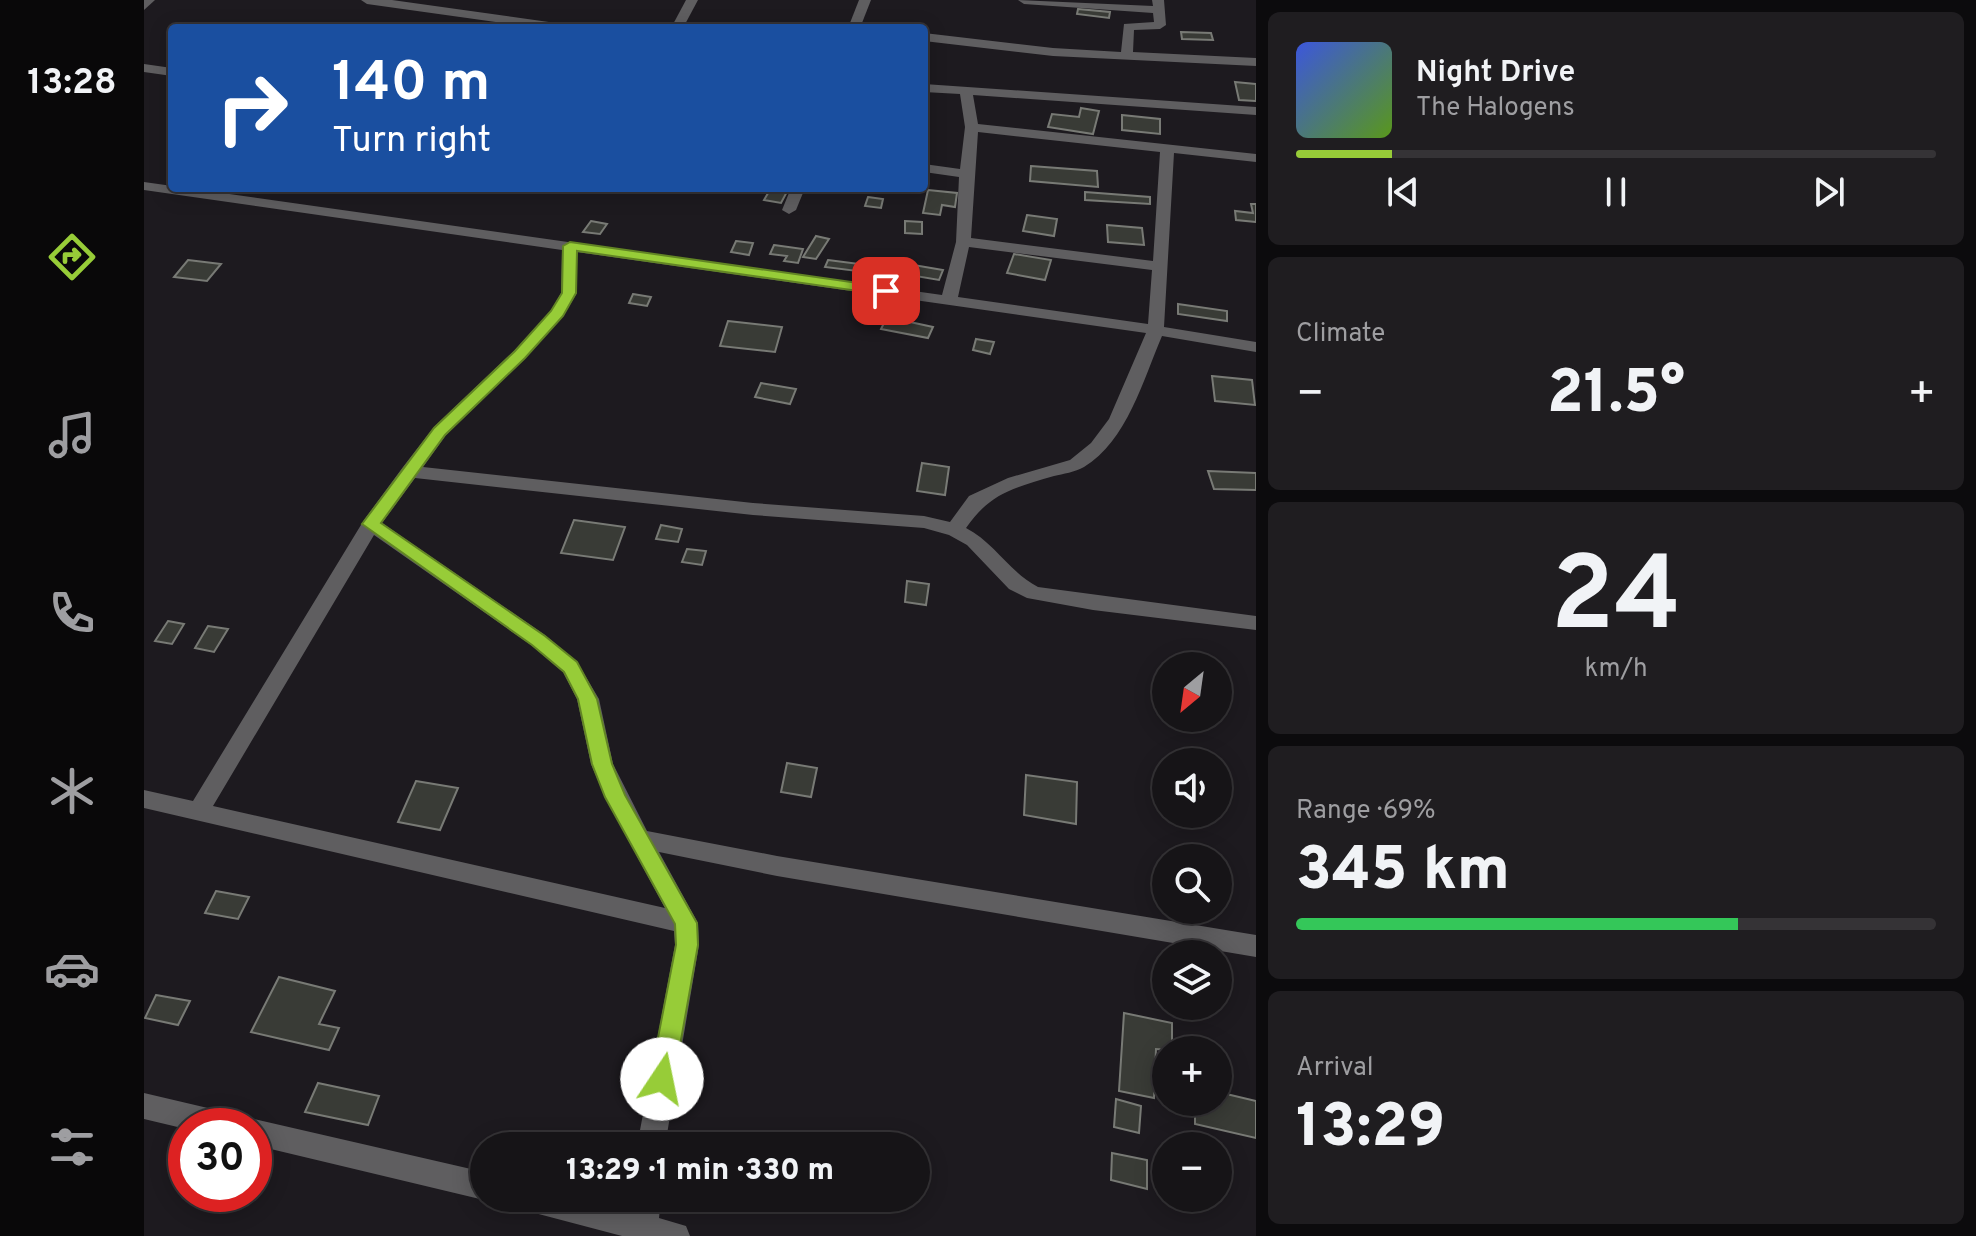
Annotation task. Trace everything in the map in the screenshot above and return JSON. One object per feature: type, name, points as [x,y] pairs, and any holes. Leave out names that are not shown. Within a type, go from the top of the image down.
[{"type":"street","points":[[144,6],[149,0]]},
{"type":"street","points":[[367,0],[535,24]]},
{"type":"street","points":[[679,24],[692,0]]},
{"type":"street","points":[[856,24],[865,0]]},
{"type":"street","points":[[1024,0],[1158,5],[1159,26],[1128,27],[1127,55]]},
{"type":"street","points":[[928,37],[1041,51],[1256,62]]},
{"type":"street","points":[[144,68],[168,71]]},
{"type":"street","points":[[928,88],[1256,111]]},
{"type":"street","points":[[949,300],[963,242],[972,127],[966,92]]},
{"type":"street","points":[[972,127],[1256,158]]},
{"type":"street","points":[[955,530],[976,500],[1014,482],[1076,464],[1097,447],[1117,420],[1156,330],[1167,148]]},
{"type":"street","points":[[928,169],[966,174]]},
{"type":"street","points":[[144,186],[168,189]]},
{"type":"street","points":[[187,192],[1156,330],[1256,347]]},
{"type":"street","points":[[789,210],[796,192]]},
{"type":"street","points":[[963,242],[1161,267]]},
{"type":"street","points":[[199,810],[371,524],[409,471],[440,431],[531,343],[557,313],[569,293],[570,246]]},
{"type":"street","points":[[409,471],[753,509],[924,522],[955,530],[989,552],[1016,584],[1034,593],[1256,623]]},
{"type":"street","points":[[371,524],[538,640],[570,667],[588,699],[602,764],[616,797],[686,923],[687,945],[654,1132]]},
{"type":"street","points":[[144,799],[686,923]]},
{"type":"street","points":[[639,839],[777,866],[1256,946]]},
{"type":"street","points":[[144,1106],[168,1112]]},
{"type":"street","points":[[272,1136],[470,1183]]},
{"type":"street","points":[[578,1212],[645,1232],[676,1236]]},
{"type":"street","points":[[645,1232],[646,1212]]},
{"type":"building","points":[[1078,9],[1110,12],[1109,18],[1077,14]]},
{"type":"building","points":[[1181,32],[1211,33],[1213,40],[1182,39]]},
{"type":"building","points":[[1235,82],[1256,84],[1256,101],[1239,100]]},
{"type":"building","points":[[1081,108],[1099,111],[1093,134],[1048,127],[1052,114],[1079,117]]},
{"type":"building","points":[[1122,115],[1160,119],[1160,134],[1122,130]]},
{"type":"building","points":[[1031,166],[1097,171],[1098,187],[1030,181]]},
{"type":"building","points":[[928,190],[957,193],[955,207],[942,205],[940,215],[923,213]]},
{"type":"building","points":[[769,192],[787,192],[781,203],[764,200]]},
{"type":"building","points":[[1085,192],[1150,197],[1150,204],[1085,200]]},
{"type":"building","points":[[868,197],[883,199],[881,208],[865,206]]},
{"type":"building","points":[[1251,204],[1256,204],[1256,222],[1236,220],[1235,211],[1253,213]]},
{"type":"building","points":[[1027,215],[1057,219],[1054,236],[1023,231]]},
{"type":"building","points":[[591,221],[607,224],[600,234],[583,232]]},
{"type":"building","points":[[905,221],[922,222],[922,234],[905,233]]},
{"type":"building","points":[[1107,225],[1142,228],[1144,245],[1108,242]]},
{"type":"building","points":[[816,236],[829,239],[816,259],[803,257]]},
{"type":"building","points":[[736,241],[753,243],[749,255],[731,252]]},
{"type":"building","points":[[774,245],[803,249],[798,263],[784,261],[787,256],[770,254]]},
{"type":"building","points":[[1014,254],[1051,260],[1045,280],[1007,273]]},
{"type":"building","points":[[188,260],[221,264],[207,281],[174,277]]},
{"type":"building","points":[[828,260],[875,266],[873,273],[825,267]]},
{"type":"building","points":[[890,261],[943,270],[939,280],[886,271]]},
{"type":"building","points":[[633,294],[651,297],[647,306],[629,303]]},
{"type":"building","points":[[1178,304],[1227,311],[1227,321],[1178,314]]},
{"type":"building","points":[[887,317],[933,327],[928,338],[881,329]]},
{"type":"building","points":[[728,321],[782,327],[775,352],[720,346]]},
{"type":"building","points":[[976,339],[994,342],[990,354],[973,350]]},
{"type":"building","points":[[1212,376],[1252,380],[1255,405],[1215,401]]},
{"type":"building","points":[[761,383],[796,389],[790,404],[755,397]]},
{"type":"building","points":[[922,463],[949,467],[945,495],[917,491]]},
{"type":"building","points":[[1208,471],[1256,473],[1256,490],[1214,489]]},
{"type":"building","points":[[574,520],[625,527],[613,560],[561,553]]},
{"type":"building","points":[[661,525],[682,529],[678,542],[656,539]]},
{"type":"building","points":[[687,549],[706,551],[702,565],[682,562]]},
{"type":"building","points":[[907,581],[929,584],[926,605],[905,602]]},
{"type":"building","points":[[168,621],[184,624],[172,644],[155,641]]},
{"type":"building","points":[[208,626],[228,629],[214,652],[195,648]]},
{"type":"building","points":[[787,763],[817,768],[811,797],[781,792]]},
{"type":"building","points":[[1026,775],[1077,782],[1076,824],[1024,815]]},
{"type":"building","points":[[416,781],[458,788],[440,830],[398,822]]},
{"type":"building","points":[[216,891],[249,897],[238,919],[205,913]]},
{"type":"building","points":[[279,977],[335,991],[319,1024],[339,1028],[329,1050],[251,1032]]},
{"type":"building","points":[[156,995],[190,1001],[178,1025],[145,1018]]},
{"type":"building","points":[[1124,1013],[1172,1023],[1172,1036],[1152,1036],[1152,1098],[1119,1091]]},
{"type":"building","points":[[318,1083],[379,1096],[368,1125],[305,1112]]},
{"type":"building","points":[[1232,1095],[1256,1101],[1256,1138],[1195,1124],[1195,1116],[1232,1116]]},
{"type":"building","points":[[1116,1099],[1141,1106],[1139,1133],[1114,1127]]},
{"type":"building","points":[[1112,1153],[1147,1160],[1147,1189],[1111,1180]]},
{"type":"route","points":[[662,1079],[687,945],[686,923],[616,797],[602,764],[588,699],[570,667],[538,640],[371,524],[440,431],[542,332],[557,313],[569,293],[570,246],[886,291]]}]
